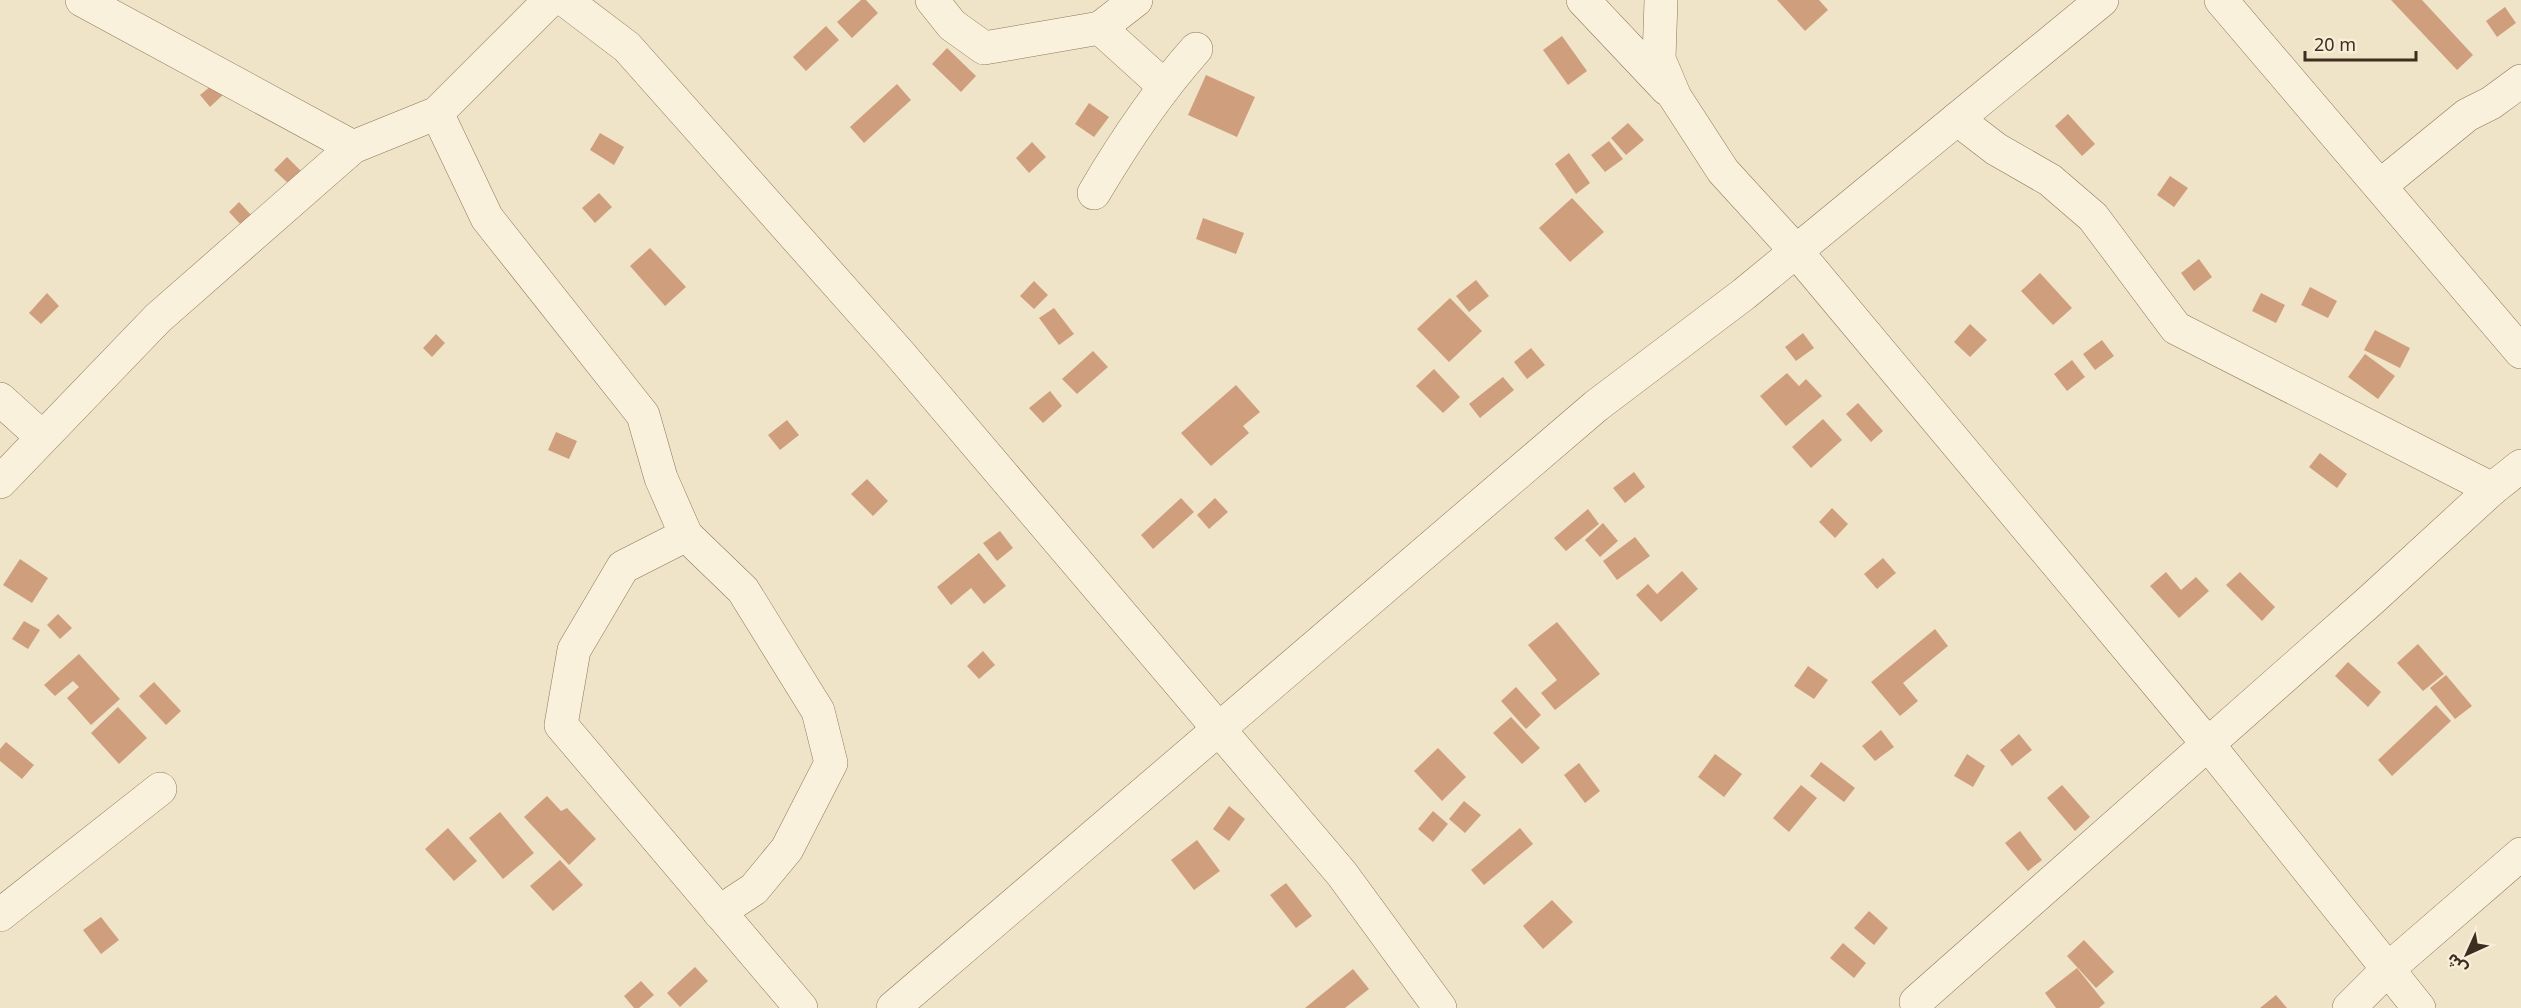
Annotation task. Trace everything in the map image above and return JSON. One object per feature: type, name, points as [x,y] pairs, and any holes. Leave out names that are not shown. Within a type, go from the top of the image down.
[{"type":"street","points":[[82,0],[353,147]]},
{"type":"street","points":[[0,482],[158,318],[353,147],[436,112],[550,0]]},
{"type":"street","points":[[565,0],[627,46],[899,352],[1342,874],[1440,1008]]},
{"type":"street","points":[[932,0],[952,25],[984,48],[1100,28],[1136,0]]},
{"type":"street","points":[[1583,0],[1675,97]]},
{"type":"street","points":[[1661,0],[1659,59],[1675,97],[1723,171],[1796,251],[2207,743],[2419,1008]]},
{"type":"street","points":[[893,1008],[1596,406],[1796,251],[2102,0]]},
{"type":"street","points":[[2221,0],[2521,352]]},
{"type":"street","points":[[1100,28],[1164,86]]},
{"type":"street","points":[[1094,193],[1122,144],[1164,86],[1196,49]]},
{"type":"street","points":[[2380,186],[2466,115],[2491,103],[2521,81]]},
{"type":"street","points":[[436,112],[487,218],[643,416],[661,478],[686,535],[743,590],[818,711],[831,763],[787,849],[754,889],[719,912]]},
{"type":"street","points":[[1957,119],[1996,149],[2050,180],[2093,217],[2176,328],[2492,489]]},
{"type":"street","points":[[0,399],[42,437]]},
{"type":"street","points":[[1916,1002],[2371,600],[2492,489],[2521,466]]},
{"type":"street","points":[[686,535],[624,567],[618,575],[574,650],[561,724],[801,1008]]},
{"type":"street","points":[[0,915],[160,789]]},
{"type":"street","points":[[2349,1008],[2388,969],[2521,854]]},
{"type":"building","points":[[861,0],[866,0],[878,13],[852,38],[837,22]]},
{"type":"building","points":[[1777,0],[1819,0],[1828,10],[1805,31]]},
{"type":"building","points":[[2391,0],[2422,0],[2473,55],[2457,70]]},
{"type":"building","points":[[2505,7],[2516,23],[2497,37],[2486,21]]},
{"type":"building","points":[[826,26],[839,40],[806,71],[793,57]]},
{"type":"building","points":[[1562,36],[1587,71],[1568,85],[1543,50]]},
{"type":"building","points":[[947,48],[976,76],[961,92],[932,64]]},
{"type":"building","points":[[1206,75],[1255,97],[1237,137],[1188,115]]},
{"type":"building","points":[[217,81],[226,92],[210,107],[200,95]]},
{"type":"building","points":[[897,84],[911,100],[864,143],[850,127]]},
{"type":"building","points":[[1089,103],[1109,117],[1094,137],[1075,124]]},
{"type":"building","points":[[2068,114],[2095,144],[2082,156],[2055,126]]},
{"type":"building","points":[[1628,123],[1644,140],[1626,155],[1611,138]]},
{"type":"building","points":[[600,133],[624,147],[614,165],[590,150]]},
{"type":"building","points":[[1609,141],[1623,159],[1605,172],[1591,155]]},
{"type":"building","points":[[1032,142],[1046,157],[1029,173],[1016,158]]},
{"type":"building","points":[[1569,153],[1590,183],[1576,194],[1555,164]]},
{"type":"building","points":[[287,157],[306,176],[293,188],[274,170]]},
{"type":"building","points":[[2170,176],[2188,188],[2174,207],[2157,195]]},
{"type":"building","points":[[599,193],[612,207],[595,223],[582,208]]},
{"type":"building","points":[[1572,198],[1604,232],[1570,262],[1539,228]]},
{"type":"building","points":[[239,202],[253,217],[243,227],[229,212]]},
{"type":"building","points":[[1203,218],[1244,233],[1236,254],[1196,239]]},
{"type":"building","points":[[650,248],[686,287],[665,306],[630,266]]},
{"type":"building","points":[[2199,259],[2212,277],[2194,291],[2181,273]]},
{"type":"building","points":[[2040,273],[2072,308],[2053,325],[2021,291]]},
{"type":"building","points":[[1476,280],[1489,296],[1469,312],[1456,296]]},
{"type":"building","points":[[1034,281],[1048,295],[1034,309],[1020,296]]},
{"type":"building","points":[[2310,287],[2337,301],[2328,318],[2301,305]]},
{"type":"building","points":[[47,293],[59,306],[41,324],[29,313]]},
{"type":"building","points":[[2261,293],[2285,305],[2276,323],[2252,311]]},
{"type":"building","points":[[1450,298],[1482,331],[1449,362],[1417,329]]},
{"type":"building","points":[[1054,308],[1074,334],[1059,345],[1039,318]]},
{"type":"building","points":[[1970,324],[1987,340],[1970,357],[1954,342]]},
{"type":"building","points":[[2375,330],[2410,348],[2400,368],[2364,350]]},
{"type":"building","points":[[1803,333],[1814,348],[1796,361],[1785,347]]},
{"type":"building","points":[[436,334],[445,343],[432,357],[423,348]]},
{"type":"building","points":[[2102,340],[2114,356],[2095,370],[2083,354]]},
{"type":"building","points":[[1531,348],[1545,365],[1527,379],[1514,362]]},
{"type":"building","points":[[1093,351],[1108,367],[1077,394],[1062,379]]},
{"type":"building","points":[[2365,354],[2395,376],[2378,399],[2348,377]]},
{"type":"building","points":[[2072,360],[2085,377],[2067,391],[2054,374]]},
{"type":"building","points":[[1434,369],[1460,397],[1443,413],[1416,386]]},
{"type":"building","points":[[1787,373],[1799,386],[1806,379],[1822,396],[1786,426],[1760,396]]},
{"type":"building","points":[[1503,377],[1514,390],[1480,418],[1469,404]]},
{"type":"building","points":[[1236,385],[1260,412],[1243,426],[1249,433],[1211,466],[1181,433]]},
{"type":"building","points":[[1050,391],[1062,406],[1043,423],[1029,408]]},
{"type":"building","points":[[1858,403],[1883,431],[1871,442],[1846,414]]},
{"type":"building","points":[[1823,419],[1842,440],[1811,468],[1792,447]]},
{"type":"building","points":[[787,420],[799,435],[780,450],[768,435]]},
{"type":"building","points":[[556,432],[577,441],[569,459],[548,450]]},
{"type":"building","points":[[2320,453],[2347,474],[2337,488],[2309,467]]},
{"type":"building","points":[[1634,472],[1645,487],[1625,503],[1613,488]]},
{"type":"building","points":[[867,479],[888,501],[873,516],[851,494]]},
{"type":"building","points":[[1181,498],[1194,512],[1153,549],[1141,535]]},
{"type":"building","points":[[1215,498],[1228,512],[1209,529],[1197,515]]},
{"type":"building","points":[[1832,508],[1848,524],[1835,538],[1819,522]]},
{"type":"building","points":[[1588,509],[1599,524],[1566,551],[1554,538]]},
{"type":"building","points":[[1603,523],[1618,541],[1600,557],[1585,540]]},
{"type":"building","points":[[1000,531],[1013,548],[997,561],[983,543]]},
{"type":"building","points":[[1635,537],[1650,556],[1617,580],[1603,561]]},
{"type":"building","points":[[979,553],[1006,586],[984,604],[971,588],[951,605],[937,587]]},
{"type":"building","points":[[1883,558],[1896,573],[1877,589],[1864,574]]},
{"type":"building","points":[[20,559],[48,578],[32,603],[3,585]]},
{"type":"building","points":[[1682,571],[1698,589],[1661,622],[1636,595],[1648,584],[1657,594]]},
{"type":"building","points":[[2166,572],[2181,590],[2196,577],[2209,591],[2179,618],[2150,586]]},
{"type":"building","points":[[2240,572],[2275,607],[2262,621],[2226,585]]},
{"type":"building","points":[[58,614],[72,628],[60,639],[47,625]]},
{"type":"building","points":[[24,621],[40,630],[28,649],[12,639]]},
{"type":"building","points":[[1557,622],[1600,674],[1555,710],[1541,693],[1557,680],[1528,645]]},
{"type":"building","points":[[1935,629],[1948,646],[1903,683],[1918,701],[1900,716],[1871,682]]},
{"type":"building","points":[[2418,644],[2444,674],[2423,691],[2397,663]]},
{"type":"building","points":[[983,651],[995,665],[979,679],[967,666]]},
{"type":"building","points":[[79,654],[120,699],[91,725],[67,698],[79,687],[73,681],[55,696],[44,685]]},
{"type":"building","points":[[2348,662],[2381,692],[2368,707],[2335,676]]},
{"type":"building","points":[[1808,666],[1828,680],[1814,699],[1794,686]]},
{"type":"building","points":[[2446,675],[2472,706],[2455,719],[2430,688]]},
{"type":"building","points":[[154,682],[181,711],[166,725],[139,696]]},
{"type":"building","points":[[1516,687],[1541,715],[1526,729],[1501,701]]},
{"type":"building","points":[[2436,705],[2451,721],[2392,776],[2378,760]]},
{"type":"building","points":[[118,707],[147,738],[119,764],[91,733]]},
{"type":"building","points":[[1511,717],[1540,748],[1522,764],[1493,733]]},
{"type":"building","points":[[1881,730],[1894,747],[1875,761],[1862,746]]},
{"type":"building","points":[[2019,734],[2032,750],[2012,766],[2000,750]]},
{"type":"building","points":[[6,742],[34,765],[22,779],[0,761],[0,749]]},
{"type":"building","points":[[1438,748],[1466,777],[1442,801],[1414,771]]},
{"type":"building","points":[[1715,754],[1742,774],[1724,797],[1698,777]]},
{"type":"building","points":[[1967,754],[1985,766],[1973,787],[1954,776]]},
{"type":"building","points":[[1821,762],[1855,788],[1844,802],[1810,776]]},
{"type":"building","points":[[1579,763],[1600,791],[1585,803],[1564,775]]},
{"type":"building","points":[[1801,785],[1817,798],[1789,832],[1773,818]]},
{"type":"building","points":[[2062,785],[2090,817],[2075,831],[2047,798]]},
{"type":"building","points":[[547,796],[561,811],[567,808],[596,839],[569,865],[524,817]]},
{"type":"building","points":[[1464,801],[1481,815],[1465,833],[1449,819]]},
{"type":"building","points":[[1229,806],[1245,819],[1229,841],[1213,829]]},
{"type":"building","points":[[1433,811],[1448,824],[1433,842],[1418,829]]},
{"type":"building","points":[[500,812],[534,853],[503,879],[469,838]]},
{"type":"building","points":[[448,828],[477,861],[454,881],[425,849]]},
{"type":"building","points":[[1520,828],[1533,844],[1484,885],[1471,870]]},
{"type":"building","points":[[2020,831],[2042,860],[2028,871],[2005,843]]},
{"type":"building","points":[[1197,840],[1220,871],[1194,890],[1171,860]]},
{"type":"building","points":[[560,860],[583,885],[553,911],[530,886]]},
{"type":"building","points":[[1286,883],[1312,916],[1296,928],[1270,895]]},
{"type":"building","points":[[1552,900],[1573,922],[1543,949],[1523,926]]},
{"type":"building","points":[[1869,911],[1888,928],[1874,945],[1854,928]]},
{"type":"building","points":[[101,917],[119,940],[101,954],[83,930]]},
{"type":"building","points":[[2084,940],[2114,972],[2096,988],[2067,956]]},
{"type":"building","points":[[1843,943],[1866,963],[1854,978],[1830,958]]},
{"type":"building","points":[[695,967],[708,981],[680,1007],[667,993]]},
{"type":"building","points":[[2077,968],[2105,1003],[2099,1008],[2056,1008],[2045,993]]},
{"type":"building","points":[[1353,969],[1369,989],[1345,1008],[1305,1008]]},
{"type":"building","points":[[641,981],[654,995],[639,1008],[634,1008],[624,996]]},
{"type":"building","points":[[2276,995],[2287,1008],[2260,1008]]}]
